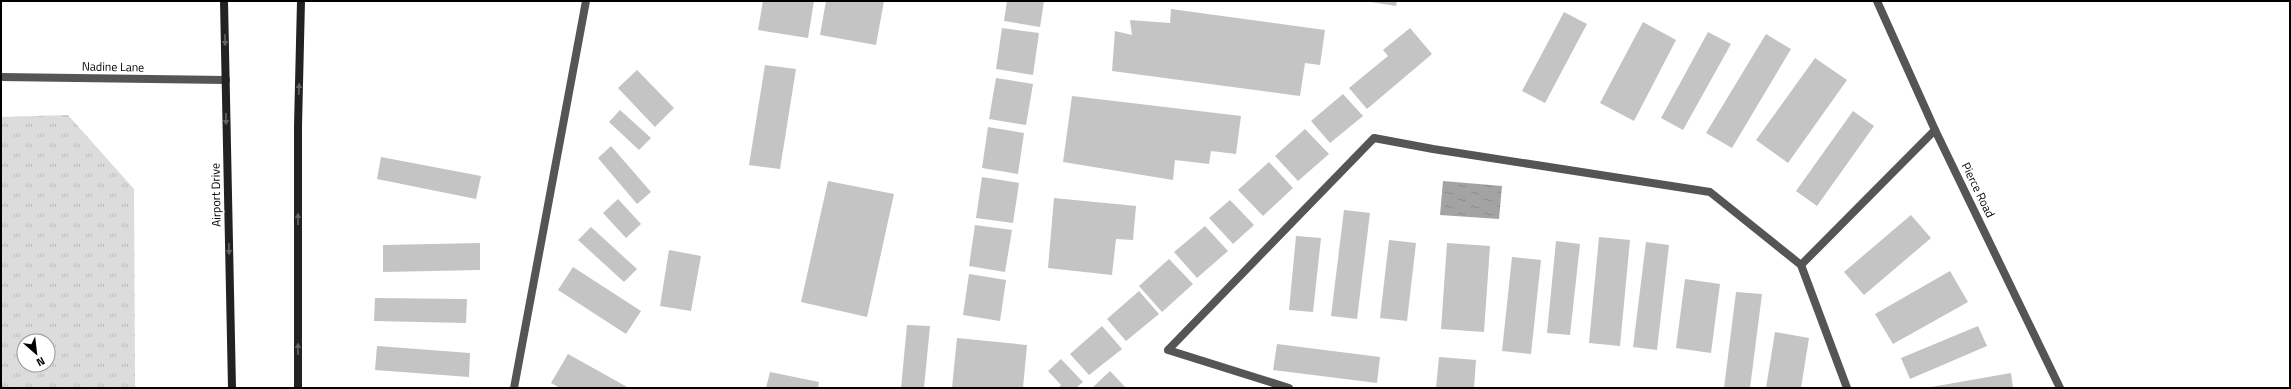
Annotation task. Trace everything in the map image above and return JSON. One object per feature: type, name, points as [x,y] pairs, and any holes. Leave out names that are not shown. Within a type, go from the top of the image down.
[{"type":"main road","name":"Airport Drive","points":[[224,1],[232,388]]},
{"type":"main road","points":[[298,388],[298,126],[301,1]]},
{"type":"street","points":[[514,388],[586,1]]},
{"type":"street","name":"Pierce Road","points":[[1877,1],[1935,130],[2060,388]]},
{"type":"street","name":"Nadine Lane","points":[[1,77],[226,80]]},
{"type":"street","points":[[1801,265],[1935,130]]},
{"type":"street","points":[[1290,388],[1168,350],[1374,138],[1433,149],[1710,192],[1801,265],[1847,388]]},
{"type":"green space","points":[[68,115],[134,189],[136,388],[1,388],[1,117]]},
{"type":"water","points":[[1443,181],[1502,186],[1499,219],[1440,215]]},
{"type":"building","points":[[763,1],[814,1],[808,38],[758,30]]},
{"type":"building","points":[[826,1],[884,1],[876,45],[820,35]]},
{"type":"building","points":[[1007,1],[1044,1],[1040,27],[1004,21]]},
{"type":"building","points":[[1364,1],[1397,1],[1396,6]]},
{"type":"building","points":[[1171,9],[1325,30],[1320,65],[1305,63],[1300,96],[1112,71],[1115,31],[1132,35],[1130,20],[1170,23]]},
{"type":"building","points":[[1564,12],[1587,24],[1545,103],[1522,91]]},
{"type":"building","points":[[1643,22],[1676,40],[1634,121],[1600,103]]},
{"type":"building","points":[[1002,28],[1039,33],[1033,75],[996,69]]},
{"type":"building","points":[[1410,28],[1432,54],[1367,109],[1349,88],[1388,56],[1383,50]]},
{"type":"building","points":[[1708,32],[1731,44],[1683,130],[1661,118]]},
{"type":"building","points":[[1766,34],[1791,49],[1732,148],[1706,133]]},
{"type":"building","points":[[1815,58],[1847,80],[1788,163],[1756,140]]},
{"type":"building","points":[[765,65],[796,69],[780,169],[749,165]]},
{"type":"building","points":[[637,70],[674,108],[655,127],[618,88]]},
{"type":"building","points":[[996,78],[1033,84],[1026,125],[989,119]]},
{"type":"building","points":[[1343,94],[1363,116],[1330,143],[1311,121]]},
{"type":"building","points":[[1072,96],[1241,116],[1236,154],[1211,151],[1209,164],[1175,160],[1173,180],[1063,162]]},
{"type":"building","points":[[620,110],[651,138],[639,150],[609,122]]},
{"type":"building","points":[[1853,111],[1874,126],[1817,206],[1796,191]]},
{"type":"building","points":[[988,127],[1024,133],[1018,174],[982,168]]},
{"type":"building","points":[[1305,129],[1329,154],[1298,181],[1275,156]]},
{"type":"building","points":[[611,146],[651,192],[637,204],[598,158]]},
{"type":"building","points":[[381,157],[481,176],[476,199],[377,179]]},
{"type":"building","points":[[1269,162],[1293,188],[1263,216],[1238,190]]},
{"type":"building","points":[[982,177],[1019,183],[1013,223],[976,218]]},
{"type":"building","points":[[828,181],[894,194],[867,317],[801,302]]},
{"type":"building","points":[[1054,198],[1136,206],[1133,240],[1116,239],[1112,275],[1048,268]]},
{"type":"building","points":[[618,199],[641,224],[626,238],[603,213]]},
{"type":"building","points":[[1230,200],[1254,225],[1233,244],[1209,218]]},
{"type":"building","points":[[1344,210],[1370,213],[1357,319],[1331,316]]},
{"type":"building","points":[[1911,215],[1931,238],[1864,295],[1844,272]]},
{"type":"building","points":[[975,225],[1012,230],[1005,272],[969,266]]},
{"type":"building","points":[[1205,226],[1228,251],[1197,278],[1174,252]]},
{"type":"building","points":[[591,227],[637,269],[624,282],[578,240]]},
{"type":"building","points":[[1296,236],[1321,238],[1313,312],[1289,310]]},
{"type":"building","points":[[1599,237],[1630,240],[1620,346],[1589,343]]},
{"type":"building","points":[[1389,240],[1416,243],[1407,321],[1380,318]]},
{"type":"building","points":[[1556,241],[1580,244],[1570,335],[1547,333]]},
{"type":"building","points":[[1646,242],[1669,245],[1657,350],[1633,347]]},
{"type":"building","points":[[480,243],[480,270],[383,272],[383,245]]},
{"type":"building","points":[[1447,243],[1490,246],[1484,332],[1441,329]]},
{"type":"building","points":[[669,250],[701,256],[691,311],[660,306]]},
{"type":"building","points":[[1512,257],[1541,260],[1531,354],[1502,351]]},
{"type":"building","points":[[1169,259],[1193,284],[1162,312],[1139,286]]},
{"type":"building","points":[[573,267],[641,311],[626,334],[558,290]]},
{"type":"building","points":[[1950,271],[1968,302],[1893,344],[1875,314]]},
{"type":"building","points":[[969,274],[1006,280],[1000,321],[963,315]]},
{"type":"building","points":[[1685,279],[1720,284],[1711,353],[1676,348]]},
{"type":"building","points":[[1139,291],[1159,314],[1126,341],[1107,319]]},
{"type":"building","points":[[1736,292],[1762,294],[1750,388],[1724,388]]},
{"type":"building","points":[[375,298],[467,299],[466,323],[374,321]]},
{"type":"building","points":[[907,325],[930,326],[924,388],[901,388]]},
{"type":"building","points":[[1102,326],[1122,349],[1089,375],[1070,354]]},
{"type":"building","points":[[1978,326],[1987,346],[1910,379],[1901,358]]},
{"type":"building","points":[[1775,332],[1809,338],[1801,388],[1766,388]]},
{"type":"building","points":[[957,338],[1027,345],[1023,388],[952,388]]},
{"type":"building","points":[[1277,344],[1380,357],[1377,383],[1273,370]]},
{"type":"building","points":[[377,346],[470,353],[469,377],[375,370]]},
{"type":"building","points":[[568,354],[629,388],[560,388],[551,383]]},
{"type":"building","points":[[1439,357],[1476,360],[1474,388],[1436,388]]},
{"type":"building","points":[[1061,359],[1083,382],[1076,388],[1058,388],[1061,385],[1048,371]]},
{"type":"building","points":[[1110,371],[1126,388],[1092,388]]},
{"type":"building","points":[[770,372],[819,382],[818,388],[766,388]]},
{"type":"building","points":[[2011,373],[2013,388],[1931,387]]}]
